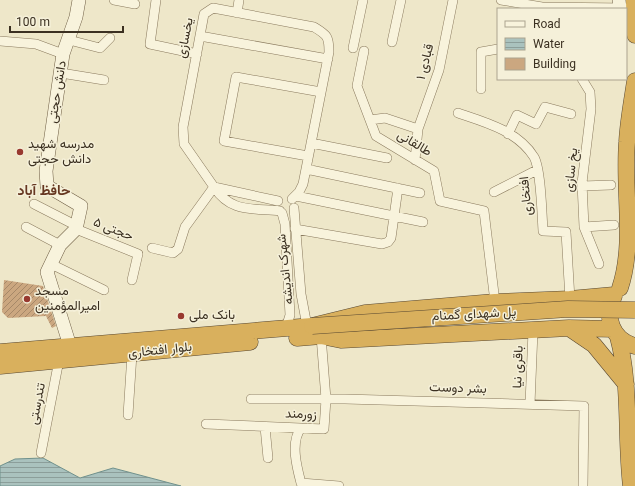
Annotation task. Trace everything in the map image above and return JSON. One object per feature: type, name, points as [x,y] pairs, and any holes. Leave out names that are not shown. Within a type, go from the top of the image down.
[{"type":"highway","points":[[624,8],[634,0]]},
{"type":"highway","points":[[627,13],[635,27],[635,35]]},
{"type":"highway","points":[[631,486],[626,427],[627,385],[623,357],[609,312],[626,274],[628,250],[626,142],[635,81]]},
{"type":"highway","points":[[314,329],[365,313],[502,301],[570,300],[617,292],[634,280]]},
{"type":"highway","points":[[569,328],[578,322],[580,312],[575,302],[570,300]]},
{"type":"highway","points":[[502,301],[516,309],[518,316],[513,328],[506,332]]},
{"type":"highway","name":"پل شهدای گمنام","points":[[314,329],[568,309],[635,310]]},
{"type":"highway","name":"پل شهدای گمنام","points":[[314,329],[459,325],[568,319],[635,320]]},
{"type":"highway","name":"بلوار افتخاری","points":[[0,352],[286,328],[314,329]]},
{"type":"highway","points":[[314,329],[341,340],[569,328],[615,333],[634,346]]},
{"type":"highway","points":[[569,328],[594,346],[627,385]]},
{"type":"highway","name":"بلوار افتخاری","points":[[0,366],[132,354],[314,329]]},
{"type":"street","name":"دانش حجتی","points":[[76,227],[81,206],[47,186],[46,171],[60,73],[64,54],[76,17],[79,0]]},
{"type":"street","points":[[114,0],[135,4]]},
{"type":"street","points":[[156,0],[150,44],[197,54]]},
{"type":"street","points":[[237,12],[239,0]]},
{"type":"street","points":[[354,48],[363,0]]},
{"type":"street","points":[[392,42],[401,0]]},
{"type":"street","name":"قبادی ۱","points":[[415,160],[418,129],[439,70],[453,0]]},
{"type":"street","points":[[501,0],[542,5],[624,8]]},
{"type":"street","name":"یخسازی","points":[[281,212],[239,207],[228,203],[214,187],[184,144],[183,127],[204,14],[213,8],[314,27],[325,34],[329,40],[328,59],[303,184],[294,201]]},
{"type":"street","points":[[200,36],[328,59]]},
{"type":"street","points":[[69,40],[100,48],[110,38]]},
{"type":"street","points":[[0,41],[36,44],[64,54]]},
{"type":"street","points":[[481,89],[481,52],[497,49]]},
{"type":"street","name":"طالقانی","points":[[364,51],[357,86],[376,136],[434,171],[440,201],[484,211],[502,301]]},
{"type":"street","points":[[60,73],[104,80]]},
{"type":"street","points":[[308,156],[224,141],[236,77],[321,92]]},
{"type":"street","name":"یخ سازی","points":[[583,80],[590,92],[591,109],[582,186],[584,227],[599,264]]},
{"type":"street","points":[[508,134],[517,115],[536,124],[545,108],[571,114]]},
{"type":"street","name":"افتخاری","points":[[458,113],[490,124],[508,134],[521,142],[535,158],[543,231],[566,232],[570,300]]},
{"type":"street","points":[[370,120],[385,118],[418,129]]},
{"type":"street","points":[[311,142],[387,158]]},
{"type":"street","points":[[306,169],[420,193]]},
{"type":"street","points":[[494,192],[537,170]]},
{"type":"street","points":[[582,186],[611,184]]},
{"type":"street","points":[[152,248],[173,253],[178,249],[185,227],[214,187],[278,201]]},
{"type":"street","points":[[295,229],[382,244],[388,242],[391,238],[398,188]]},
{"type":"street","points":[[294,201],[290,212],[281,212],[277,207],[278,201],[284,196],[294,201],[394,216],[423,222]]},
{"type":"street","name":"شهرک اندیشه","points":[[294,201],[297,258],[301,294],[314,329]]},
{"type":"street","points":[[34,204],[76,227],[60,245],[47,272],[70,346]]},
{"type":"street","name":"شهرک اندیشه","points":[[281,212],[285,224],[290,315],[286,328]]},
{"type":"street","points":[[584,227],[614,225]]},
{"type":"street","points":[[26,227],[60,245]]},
{"type":"street","name":"حجتی ۵","points":[[76,227],[138,254],[132,280]]},
{"type":"street","points":[[287,258],[297,258]]},
{"type":"street","points":[[51,264],[104,290]]},
{"type":"street","name":"زورمند","points":[[206,424],[324,429],[326,399],[314,329]]},
{"type":"street","name":"باقری نیا","points":[[530,404],[533,330]]},
{"type":"street","points":[[128,415],[132,354]]},
{"type":"street","name":"تندرستی","points":[[41,454],[59,360]]},
{"type":"street","name":"بشر دوست","points":[[251,399],[326,399],[584,406],[583,486]]},
{"type":"street","points":[[265,427],[268,458]]},
{"type":"street","points":[[302,428],[297,436],[296,457],[301,483],[340,486]]},
{"type":"water","points":[[43,458],[80,478],[113,468],[181,486],[0,486],[0,466],[15,459]]},
{"type":"building","name":"مسجد امیرالمؤمنین","points":[[4,280],[43,286],[56,326],[52,328],[46,316],[8,318],[2,312]]},
{"type":"place","name":"مدرسه شهید دانش حجتی","points":[[20,152]]},
{"type":"place","name":"مسجد امیرالمؤمنین","points":[[27,299]]},
{"type":"place","name":"بانک ملی","points":[[181,316]]},
{"type":"district","name":"حافظ آباد","points":[[44,192]]}]
